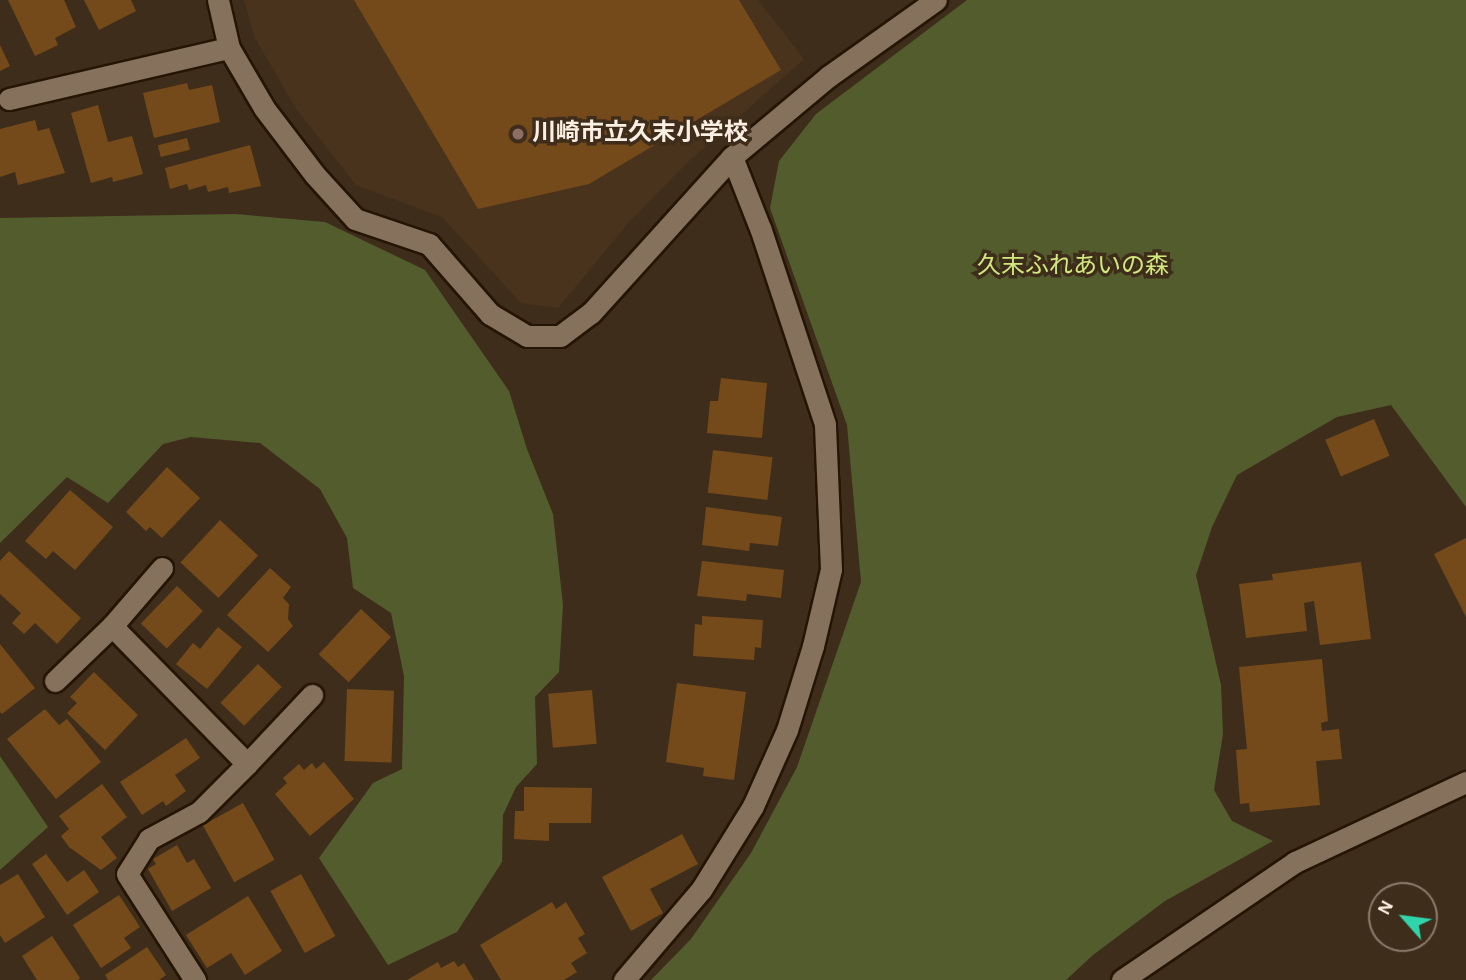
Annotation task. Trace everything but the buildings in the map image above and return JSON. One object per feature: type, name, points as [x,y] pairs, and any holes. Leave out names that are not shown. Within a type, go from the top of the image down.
[{"type":"street","points":[[218,0],[229,48],[264,108],[315,175],[355,219],[429,244],[490,314],[527,336],[560,336],[592,313],[653,242],[733,157],[829,76],[936,0]]},
{"type":"street","points":[[9,99],[229,48]]},
{"type":"street","points":[[624,980],[701,890],[753,806],[787,730],[813,646],[831,569],[825,424],[761,228],[733,157]]},
{"type":"street","points":[[55,681],[112,626],[162,568]]},
{"type":"street","points":[[112,626],[247,764]]},
{"type":"street","points":[[195,980],[127,874],[149,839],[200,812],[312,695]]},
{"type":"street","points":[[1122,980],[1296,862],[1466,782]]},
{"type":"shaded area","name":"川崎市立久末小学校","points":[[244,0],[758,0],[804,59],[688,162],[629,222],[558,308],[521,303],[442,217],[356,185],[295,107],[254,36]]},
{"type":"green space","name":"久末ふれあいの森","points":[[967,0],[1466,0],[1466,507],[1391,405],[1337,417],[1237,475],[1212,527],[1196,575],[1221,685],[1223,734],[1214,790],[1232,821],[1273,841],[1165,901],[1093,955],[1066,980],[651,980],[691,939],[751,853],[797,767],[861,582],[847,425],[770,208],[779,161],[816,114]]},
{"type":"green space","points":[[235,214],[325,222],[425,270],[509,391],[527,449],[553,514],[563,605],[559,672],[535,697],[537,764],[516,787],[503,815],[502,862],[457,932],[388,965],[319,858],[373,783],[402,769],[404,676],[391,613],[353,588],[347,538],[320,489],[260,443],[191,437],[163,444],[108,503],[67,477],[0,543],[0,218]]},
{"type":"green space","points":[[0,756],[48,827],[0,870]]},
{"type":"place","name":"川崎市立久末小学校","points":[[518,134]]}]
